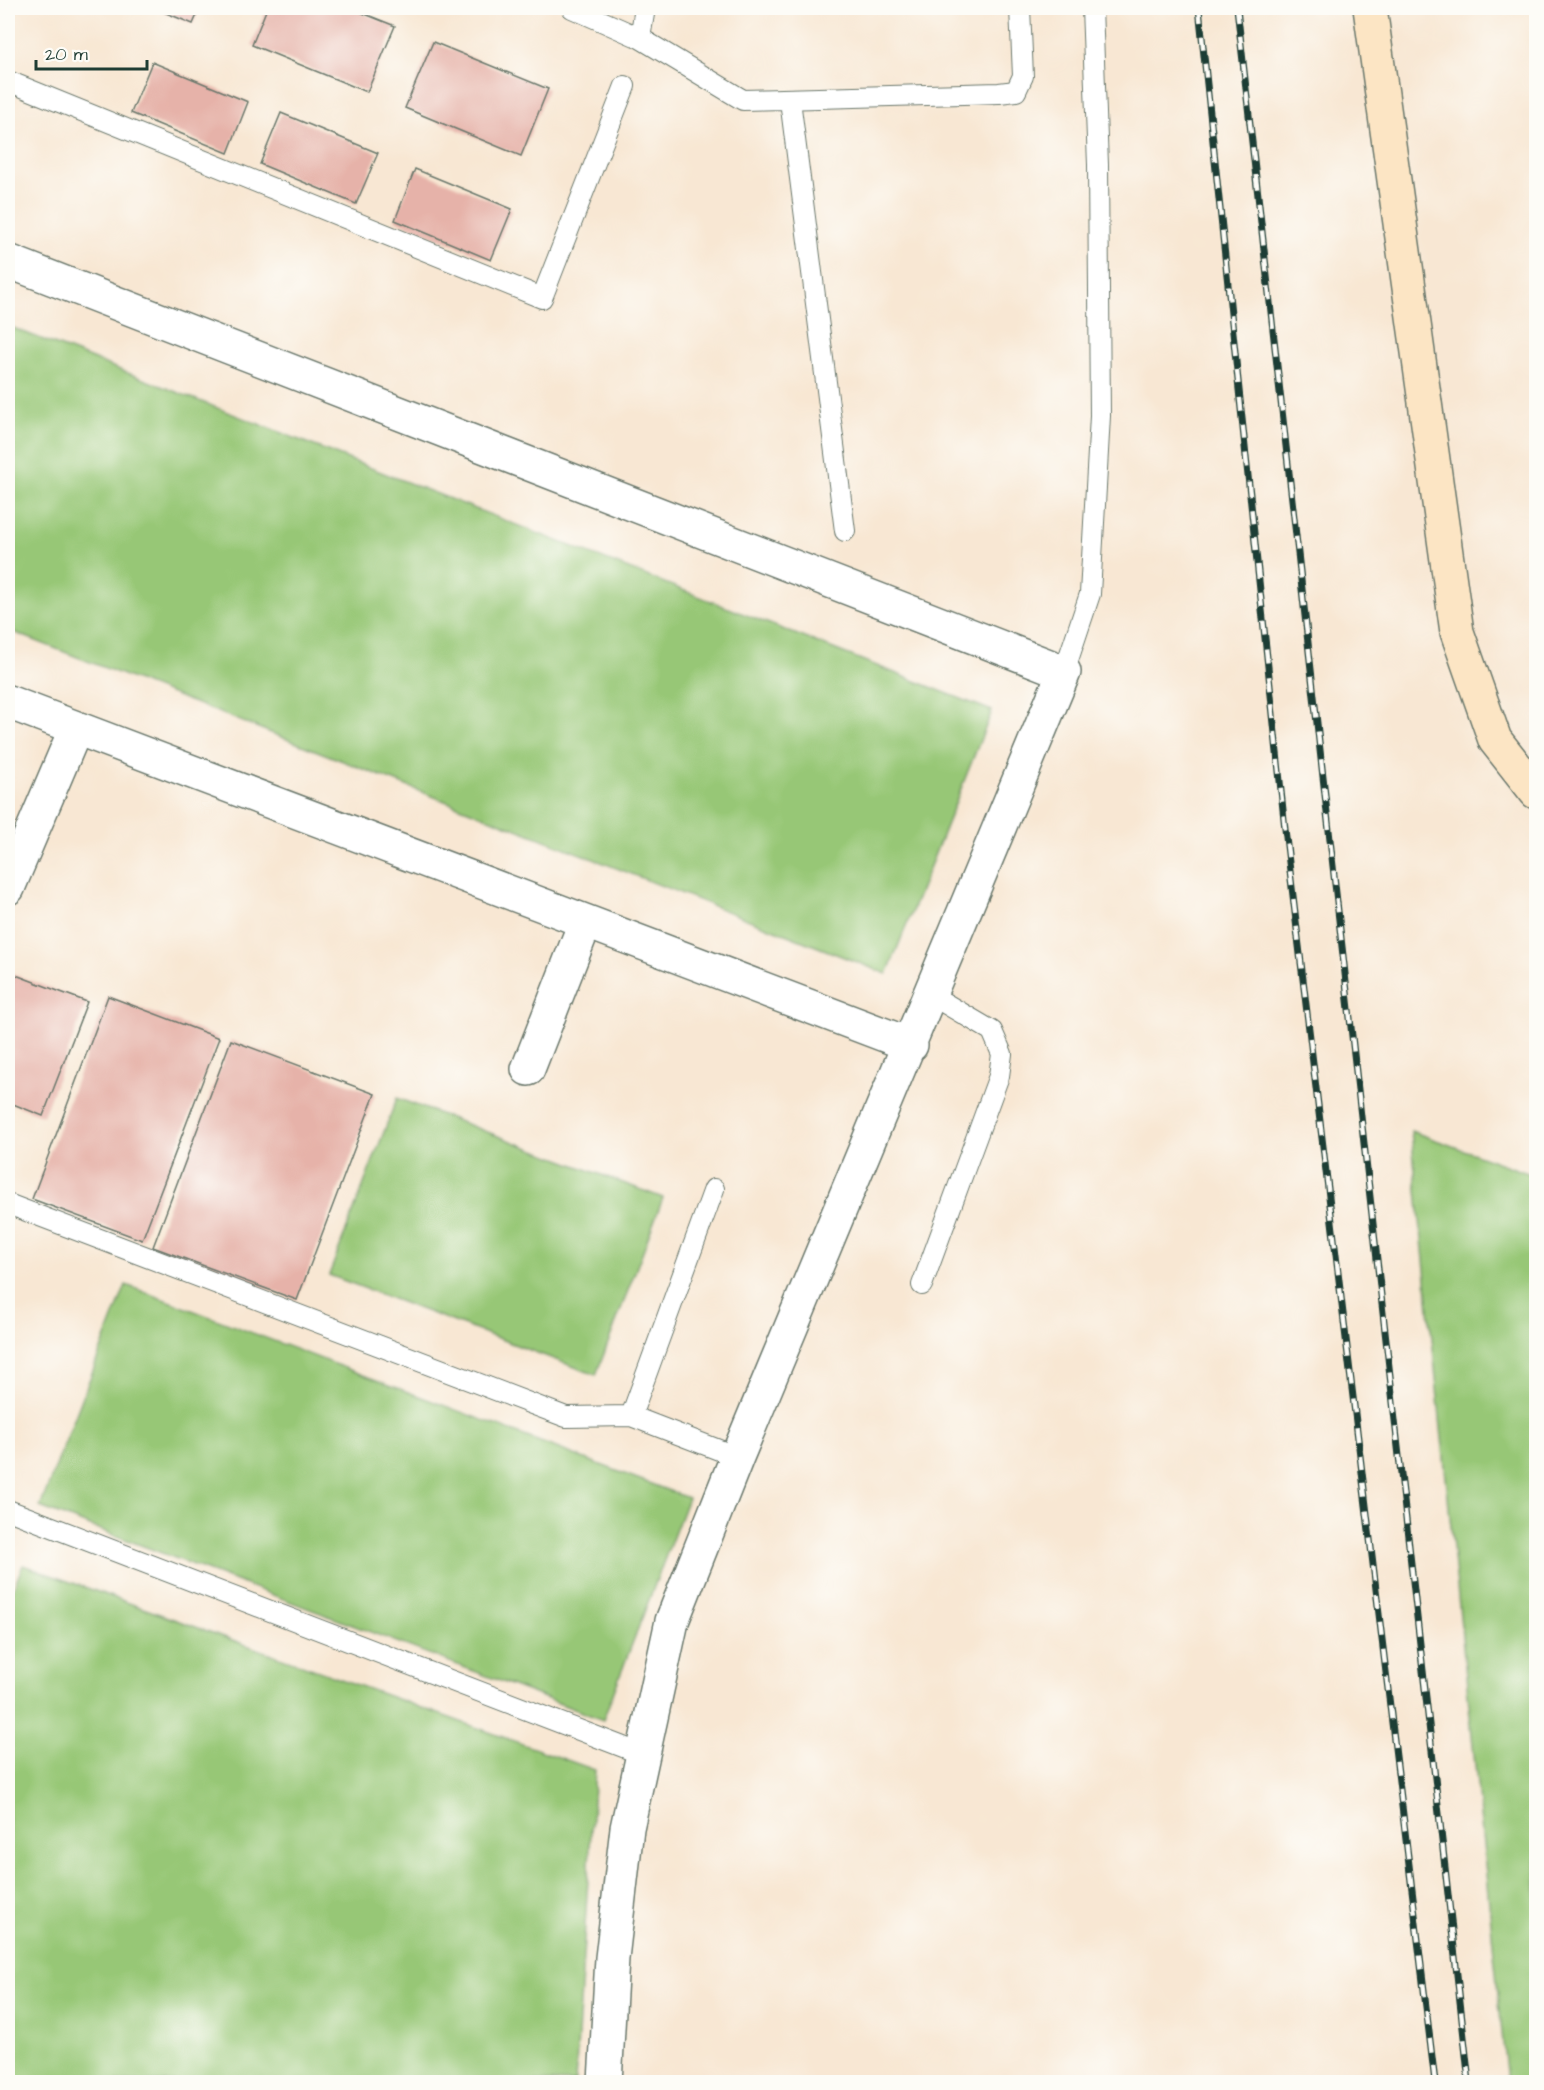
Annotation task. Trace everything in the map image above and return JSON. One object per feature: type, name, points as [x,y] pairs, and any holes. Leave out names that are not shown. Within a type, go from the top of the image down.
[{"type":"street","points":[[1370,8],[1457,632],[1495,740],[1536,792]]},
{"type":"street","points":[[8,261],[1064,672],[911,1045],[737,1457],[672,1621],[627,1828],[615,1934],[605,2082]]},
{"type":"street","points":[[8,702],[911,1045]]},
{"type":"street","points":[[8,888],[76,728]]},
{"type":"street","points":[[528,1069],[585,923]]},
{"type":"lane","points":[[572,8],[640,38],[743,100],[1016,91],[1023,76],[1020,8]]},
{"type":"lane","points":[[640,38],[645,8]]},
{"type":"lane","points":[[1064,672],[1090,594],[1100,416],[1098,165],[1092,8]]},
{"type":"lane","points":[[8,81],[542,298],[625,86]]},
{"type":"lane","points":[[790,100],[845,531]]},
{"type":"lane","points":[[922,1284],[999,1076],[1002,1054],[992,1031],[931,995]]},
{"type":"lane","points":[[631,1416],[714,1189]]},
{"type":"lane","points":[[8,1204],[566,1417],[631,1416],[737,1457]]},
{"type":"lane","points":[[8,1510],[644,1755]]},
{"type":"green space","points":[[8,326],[992,711],[887,974],[8,630]]},
{"type":"green space","points":[[397,1098],[663,1198],[596,1375],[329,1275]]},
{"type":"green space","points":[[1411,1131],[1536,1176],[1536,2082],[1507,2082]]},
{"type":"green space","points":[[126,1285],[688,1498],[603,1720],[40,1507]]},
{"type":"green space","points":[[23,1565],[595,1770],[575,2082],[8,2082],[8,1601]]},
{"type":"building","points":[[154,8],[200,8],[193,24]]},
{"type":"building","points":[[267,8],[350,8],[395,26],[367,92],[252,45]]},
{"type":"building","points":[[433,42],[548,89],[521,156],[405,108]]},
{"type":"building","points":[[152,62],[248,102],[228,153],[131,113]]},
{"type":"building","points":[[281,113],[378,153],[356,204],[260,164]]},
{"type":"building","points":[[415,169],[512,209],[491,260],[395,220]]},
{"type":"building","points":[[8,972],[87,1002],[43,1116],[8,1102]]},
{"type":"building","points":[[108,996],[219,1038],[142,1240],[32,1199]]},
{"type":"building","points":[[231,1040],[375,1094],[297,1300],[153,1247]]},
{"type":"railway","points":[[1199,8],[1285,829],[1435,2082]]},
{"type":"railway","points":[[1237,8],[1469,2082]]}]
